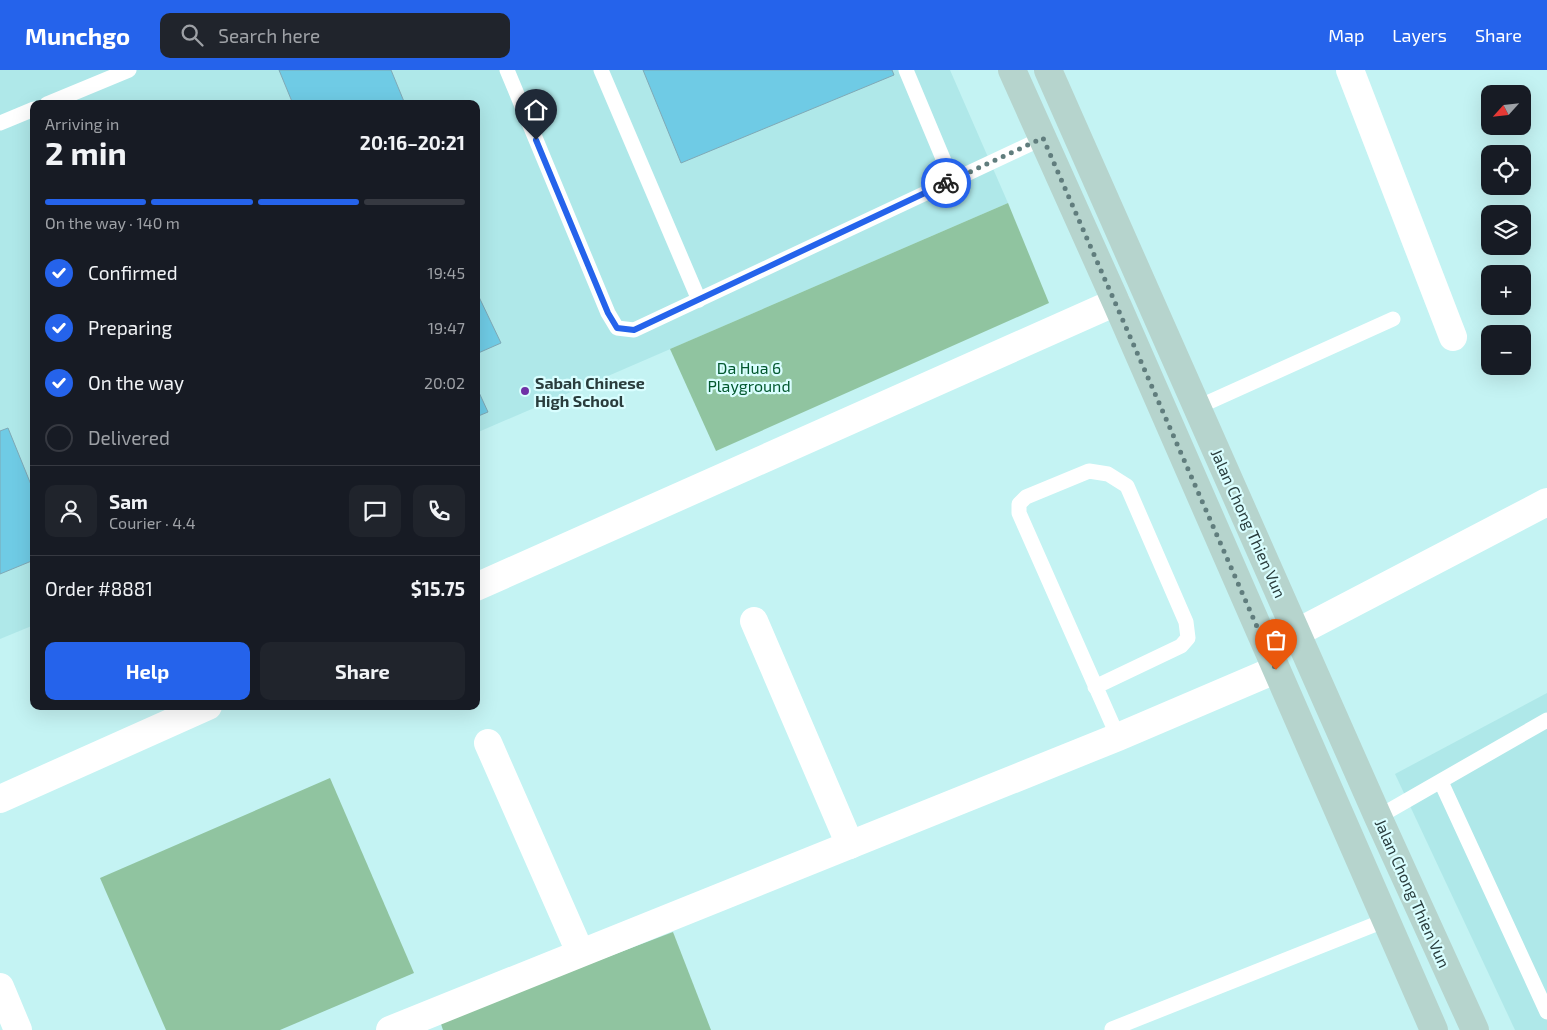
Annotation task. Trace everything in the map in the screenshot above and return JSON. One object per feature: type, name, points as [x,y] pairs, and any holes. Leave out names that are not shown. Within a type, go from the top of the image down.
[{"type":"main road","name":"Jalan Chong Thien Vun","points":[[1012,70],[1116,302],[1434,1030]]},
{"type":"main road","name":"Jalan Chong Thien Vun","points":[[1048,70],[1298,632],[1378,817],[1475,1030]]},
{"type":"main road","points":[[1417,989],[1414,1003],[1423,1030]]},
{"type":"street","points":[[1350,70],[1453,338]]},
{"type":"street","points":[[480,585],[1116,302]]},
{"type":"street","points":[[1298,632],[1547,502]]},
{"type":"street","points":[[754,621],[850,845]]},
{"type":"street","points":[[390,1030],[1118,737],[1276,670]]},
{"type":"street","points":[[0,799],[199,710]]},
{"type":"street","points":[[488,743],[580,952]]},
{"type":"street","points":[[0,987],[18,1030]]},
{"type":"lane","points":[[56,100],[129,70]]},
{"type":"lane","points":[[507,70],[608,313],[617,328],[634,330],[1043,138]]},
{"type":"lane","points":[[602,70],[699,300]]},
{"type":"lane","points":[[906,70],[952,180]]},
{"type":"lane","points":[[0,123],[30,111]]},
{"type":"lane","points":[[1198,407],[1392,319]]},
{"type":"lane","points":[[1095,687],[1181,646],[1188,638],[1186,622],[1127,486],[1108,474],[1088,471],[1026,497],[1020,504],[1019,513],[1095,687],[1118,737]]},
{"type":"lane","points":[[1378,817],[1547,720]]},
{"type":"lane","points":[[1441,782],[1547,1012]]},
{"type":"lane","points":[[1112,1029],[1386,920]]},
{"type":"shaded area","name":"Sabah Chinese High School","points":[[0,70],[950,70],[1008,203],[480,431],[480,100],[30,100],[30,627],[0,639]]},
{"type":"shaded area","points":[[1547,693],[1547,1030],[1515,1030],[1395,774]]},
{"type":"green space","name":"Da Hua 6 Playground","points":[[1008,203],[1049,303],[716,451],[670,349]]},
{"type":"green space","points":[[330,778],[414,973],[280,1030],[166,1030],[100,878]]},
{"type":"green space","points":[[673,932],[711,1030],[443,1030],[440,1021]]},
{"type":"building","points":[[279,70],[391,70],[403,100],[291,100]]},
{"type":"building","points":[[643,70],[892,70],[894,75],[681,163]]},
{"type":"building","points":[[480,299],[501,343],[480,352]]},
{"type":"building","points":[[480,395],[488,412],[480,415]]},
{"type":"building","points":[[8,428],[30,482],[30,562],[0,574],[0,431]]},
{"type":"way so far","points":[[946,183],[1043,138],[1276,670]]},
{"type":"place","name":"Sabah Chinese High School","points":[[525,391]]},
{"type":"route","points":[[536,140],[608,313],[617,328],[634,330],[946,183]]}]
